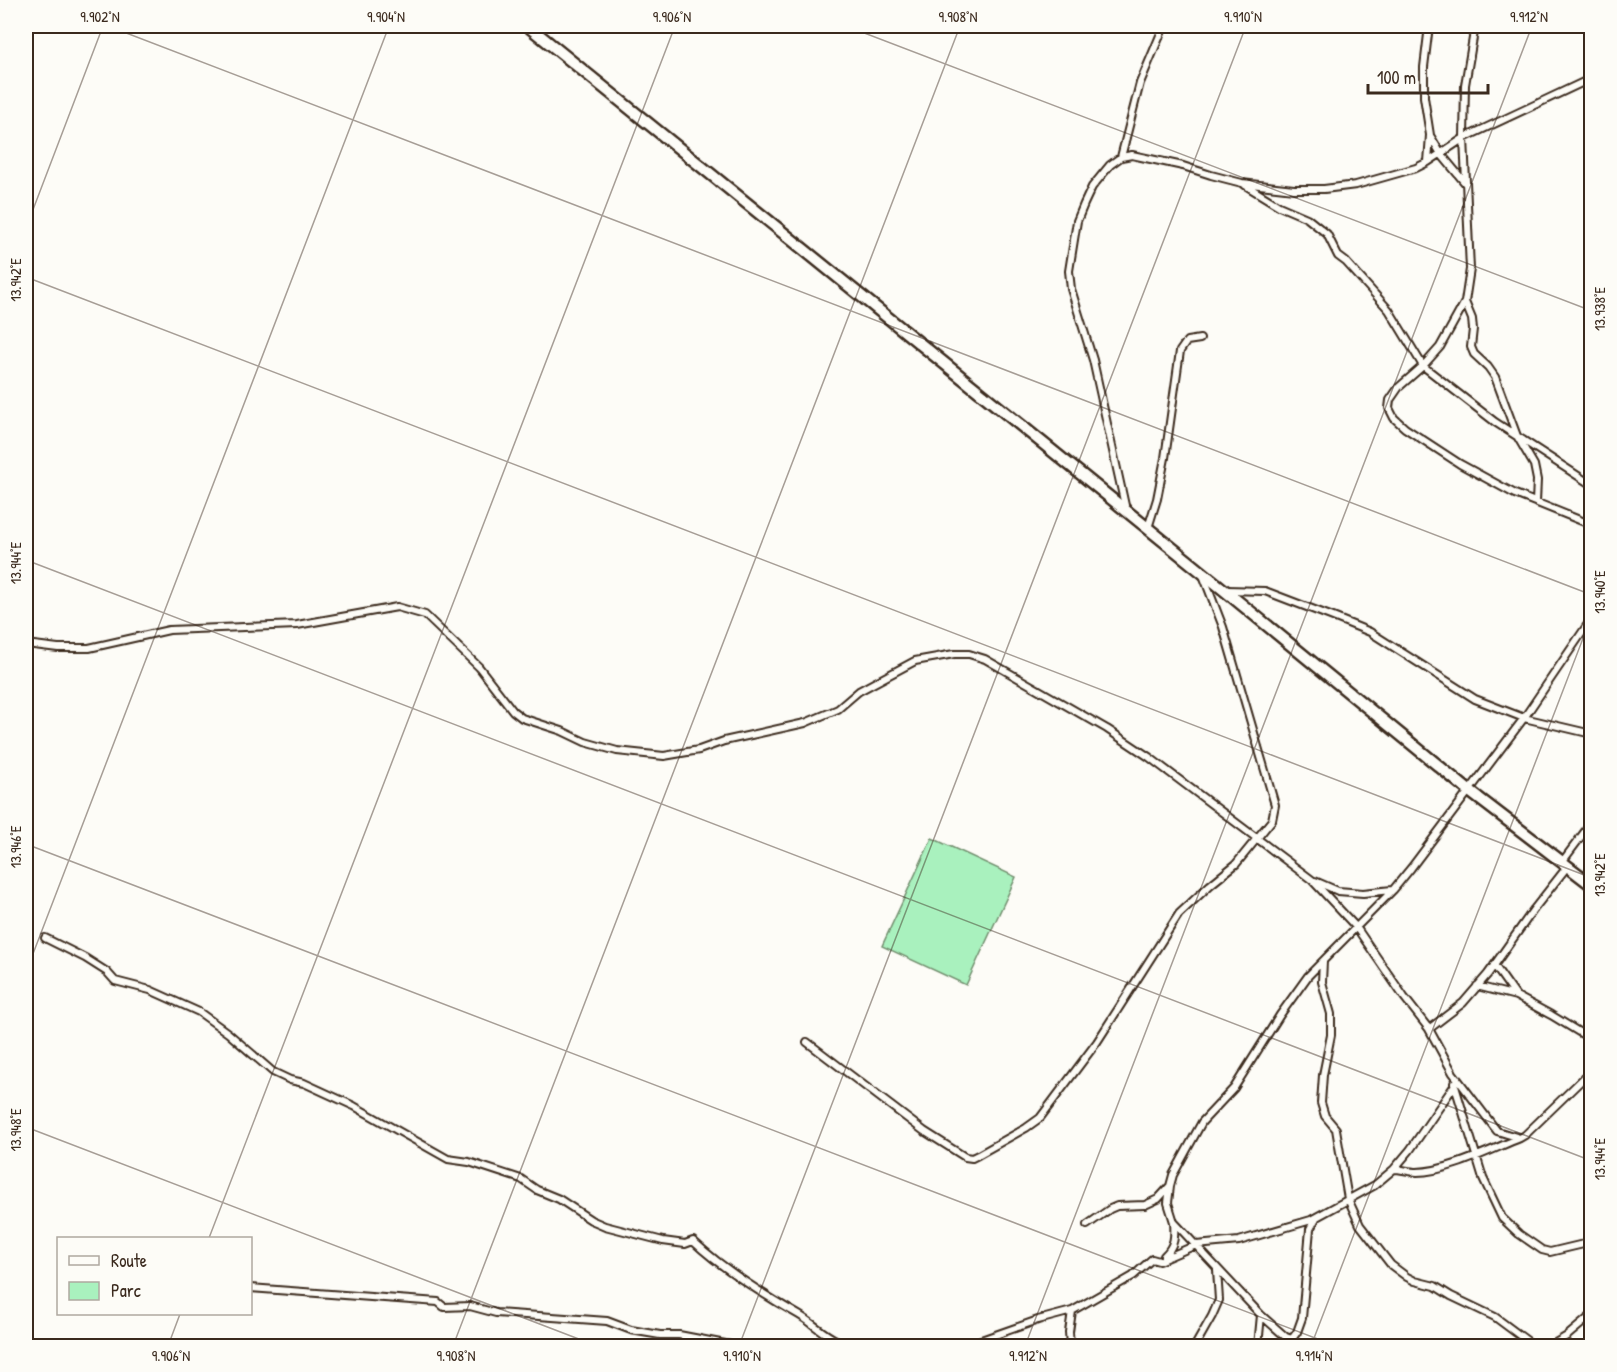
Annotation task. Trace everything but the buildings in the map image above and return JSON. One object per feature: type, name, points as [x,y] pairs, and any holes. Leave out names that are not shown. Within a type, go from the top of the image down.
[{"type":"main road","points":[[528,26],[1468,790],[1592,885]]},
{"type":"street","points":[[1121,157],[1140,83],[1164,26]]},
{"type":"street","points":[[1428,162],[1430,135],[1424,96],[1424,67],[1429,26]]},
{"type":"street","points":[[1475,26],[1465,85],[1464,138],[1470,269],[1465,302],[1440,347],[1399,387],[1390,400],[1389,408],[1394,418],[1405,428],[1460,464],[1515,494],[1592,525]]},
{"type":"street","points":[[1127,512],[1093,360],[1071,289],[1069,271],[1077,221],[1092,187],[1110,165],[1121,157],[1132,155],[1183,166],[1211,176],[1242,183],[1294,189],[1324,189],[1356,185],[1428,162],[1464,138],[1592,78]]},
{"type":"street","points":[[1430,135],[1466,184]]},
{"type":"street","points":[[1242,183],[1279,206],[1307,218],[1327,234],[1338,256],[1347,262],[1389,310],[1423,366],[1458,395],[1592,485]]},
{"type":"street","points":[[1465,302],[1472,319],[1471,347],[1474,354],[1495,377],[1517,436],[1533,465],[1537,480],[1536,502]]},
{"type":"street","points":[[1148,529],[1165,458],[1180,351],[1187,341],[1200,339]]},
{"type":"street","points":[[807,1042],[942,1144],[965,1156],[972,1158],[978,1155],[1040,1118],[1097,1042],[1179,914],[1236,864],[1272,820],[1275,805],[1223,627],[1202,572]]},
{"type":"street","points":[[1224,590],[1265,591],[1370,632],[1464,693],[1501,711],[1592,734]]},
{"type":"street","points":[[26,644],[58,648],[89,648],[169,630],[297,625],[397,608],[425,615],[479,667],[513,711],[522,718],[617,751],[664,756],[699,750],[724,741],[805,723],[838,709],[859,691],[915,661],[954,654],[969,654],[986,659],[1107,729],[1149,757],[1312,880],[1356,927],[1429,1029],[1453,1073],[1497,1131],[1520,1138]]},
{"type":"street","points":[[1159,1261],[1171,1251],[1174,1243],[1174,1222],[1168,1203],[1173,1175],[1202,1122],[1234,1088],[1280,1015],[1308,976],[1393,890],[1411,868],[1524,718],[1592,618]]},
{"type":"street","points":[[1429,1029],[1463,1003],[1478,986],[1592,822]]},
{"type":"street","points":[[1312,880],[1338,891],[1363,893],[1393,890]]},
{"type":"street","points":[[45,938],[85,958],[107,972],[115,981],[150,990],[199,1012],[228,1033],[273,1072],[304,1083],[354,1106],[448,1159],[469,1162],[521,1179],[605,1226],[663,1241],[685,1244],[693,1241],[778,1304],[829,1336],[849,1346],[870,1347]]},
{"type":"street","points":[[1323,961],[1322,982],[1330,1014],[1331,1035],[1323,1076],[1322,1103],[1325,1116],[1336,1129],[1348,1199],[1360,1225],[1391,1265],[1407,1277],[1435,1286],[1495,1317],[1534,1347]]},
{"type":"street","points":[[1494,965],[1516,996]]},
{"type":"street","points":[[1478,986],[1516,996],[1592,1040]]},
{"type":"street","points":[[1394,1169],[1417,1172],[1456,1163],[1520,1138],[1592,1070]]},
{"type":"street","points":[[1453,1073],[1454,1086],[1476,1155],[1502,1218],[1519,1234],[1542,1250],[1550,1252],[1592,1242]]},
{"type":"street","points":[[964,1347],[1038,1320],[1072,1311],[1133,1276],[1152,1259],[1159,1261],[1196,1245],[1239,1241],[1316,1218],[1375,1185],[1394,1169],[1410,1150],[1454,1086]]},
{"type":"street","points":[[1087,1225],[1118,1206],[1145,1205],[1158,1199],[1170,1186]]},
{"type":"street","points":[[1286,1337],[1292,1339],[1302,1318],[1310,1229],[1316,1218]]},
{"type":"street","points":[[1174,1222],[1261,1315],[1296,1347]]},
{"type":"street","points":[[1195,1347],[1219,1300],[1217,1269]]},
{"type":"street","points":[[252,1288],[438,1302],[444,1307],[470,1306],[496,1313],[588,1318],[618,1323],[631,1329],[660,1335],[679,1335],[736,1347]]},
{"type":"street","points":[[1070,1347],[1069,1332],[1072,1311]]},
{"type":"street","points":[[1258,1347],[1261,1315]]},
{"type":"street","points":[[1551,1347],[1592,1315]]},
{"type":"green space","points":[[932,838],[1016,877],[966,985],[882,946]]}]
